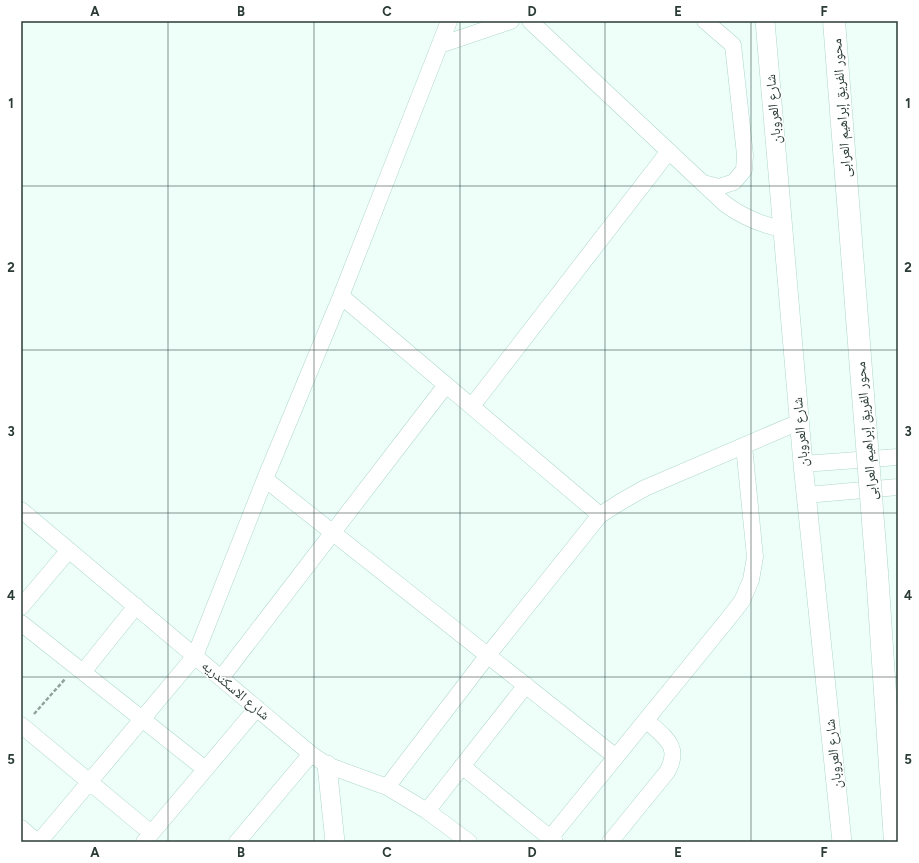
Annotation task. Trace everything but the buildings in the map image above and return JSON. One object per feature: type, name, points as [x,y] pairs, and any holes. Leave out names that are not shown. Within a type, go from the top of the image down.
[{"type":"main road","name":"محور الفريق إبراهيم العرابى","points":[[834,21],[877,572],[895,842]]},
{"type":"street","points":[[21,828],[38,842],[195,656],[265,478],[341,296],[449,21]]},
{"type":"street","points":[[440,45],[511,21]]},
{"type":"street","points":[[530,21],[725,204],[737,213],[766,226],[783,229]]},
{"type":"street","points":[[703,183],[719,187],[734,182],[744,170],[745,155],[733,45],[705,21]]},
{"type":"street","name":"شارع العروبان","points":[[765,21],[799,422],[840,838]]},
{"type":"street","points":[[472,406],[669,151]]},
{"type":"street","points":[[341,296],[600,515]]},
{"type":"street","points":[[222,678],[446,385]]},
{"type":"street","points":[[387,787],[488,655],[600,515],[622,500],[645,488],[799,422]]},
{"type":"street","points":[[462,766],[553,840],[616,757],[742,600],[750,580],[755,557],[744,446]]},
{"type":"street","points":[[803,464],[898,457]]},
{"type":"street","points":[[265,478],[616,757]]},
{"type":"street","points":[[806,494],[898,487]]},
{"type":"street","name":"شارع الاسكندريه","points":[[21,510],[311,754],[327,765],[387,787],[427,811],[469,842]]},
{"type":"street","points":[[21,608],[69,550]]},
{"type":"street","points":[[79,669],[136,606]]},
{"type":"street","points":[[21,623],[205,769]]},
{"type":"street","points":[[427,811],[526,685]]},
{"type":"street","points":[[22,726],[90,782],[147,837],[257,708]]},
{"type":"street","points":[[610,842],[667,772],[672,763],[673,752],[670,742],[646,720]]},
{"type":"street","points":[[237,842],[311,754]]},
{"type":"street","points":[[327,765],[335,842]]},
{"type":"path","points":[[22,726],[79,669]]}]
